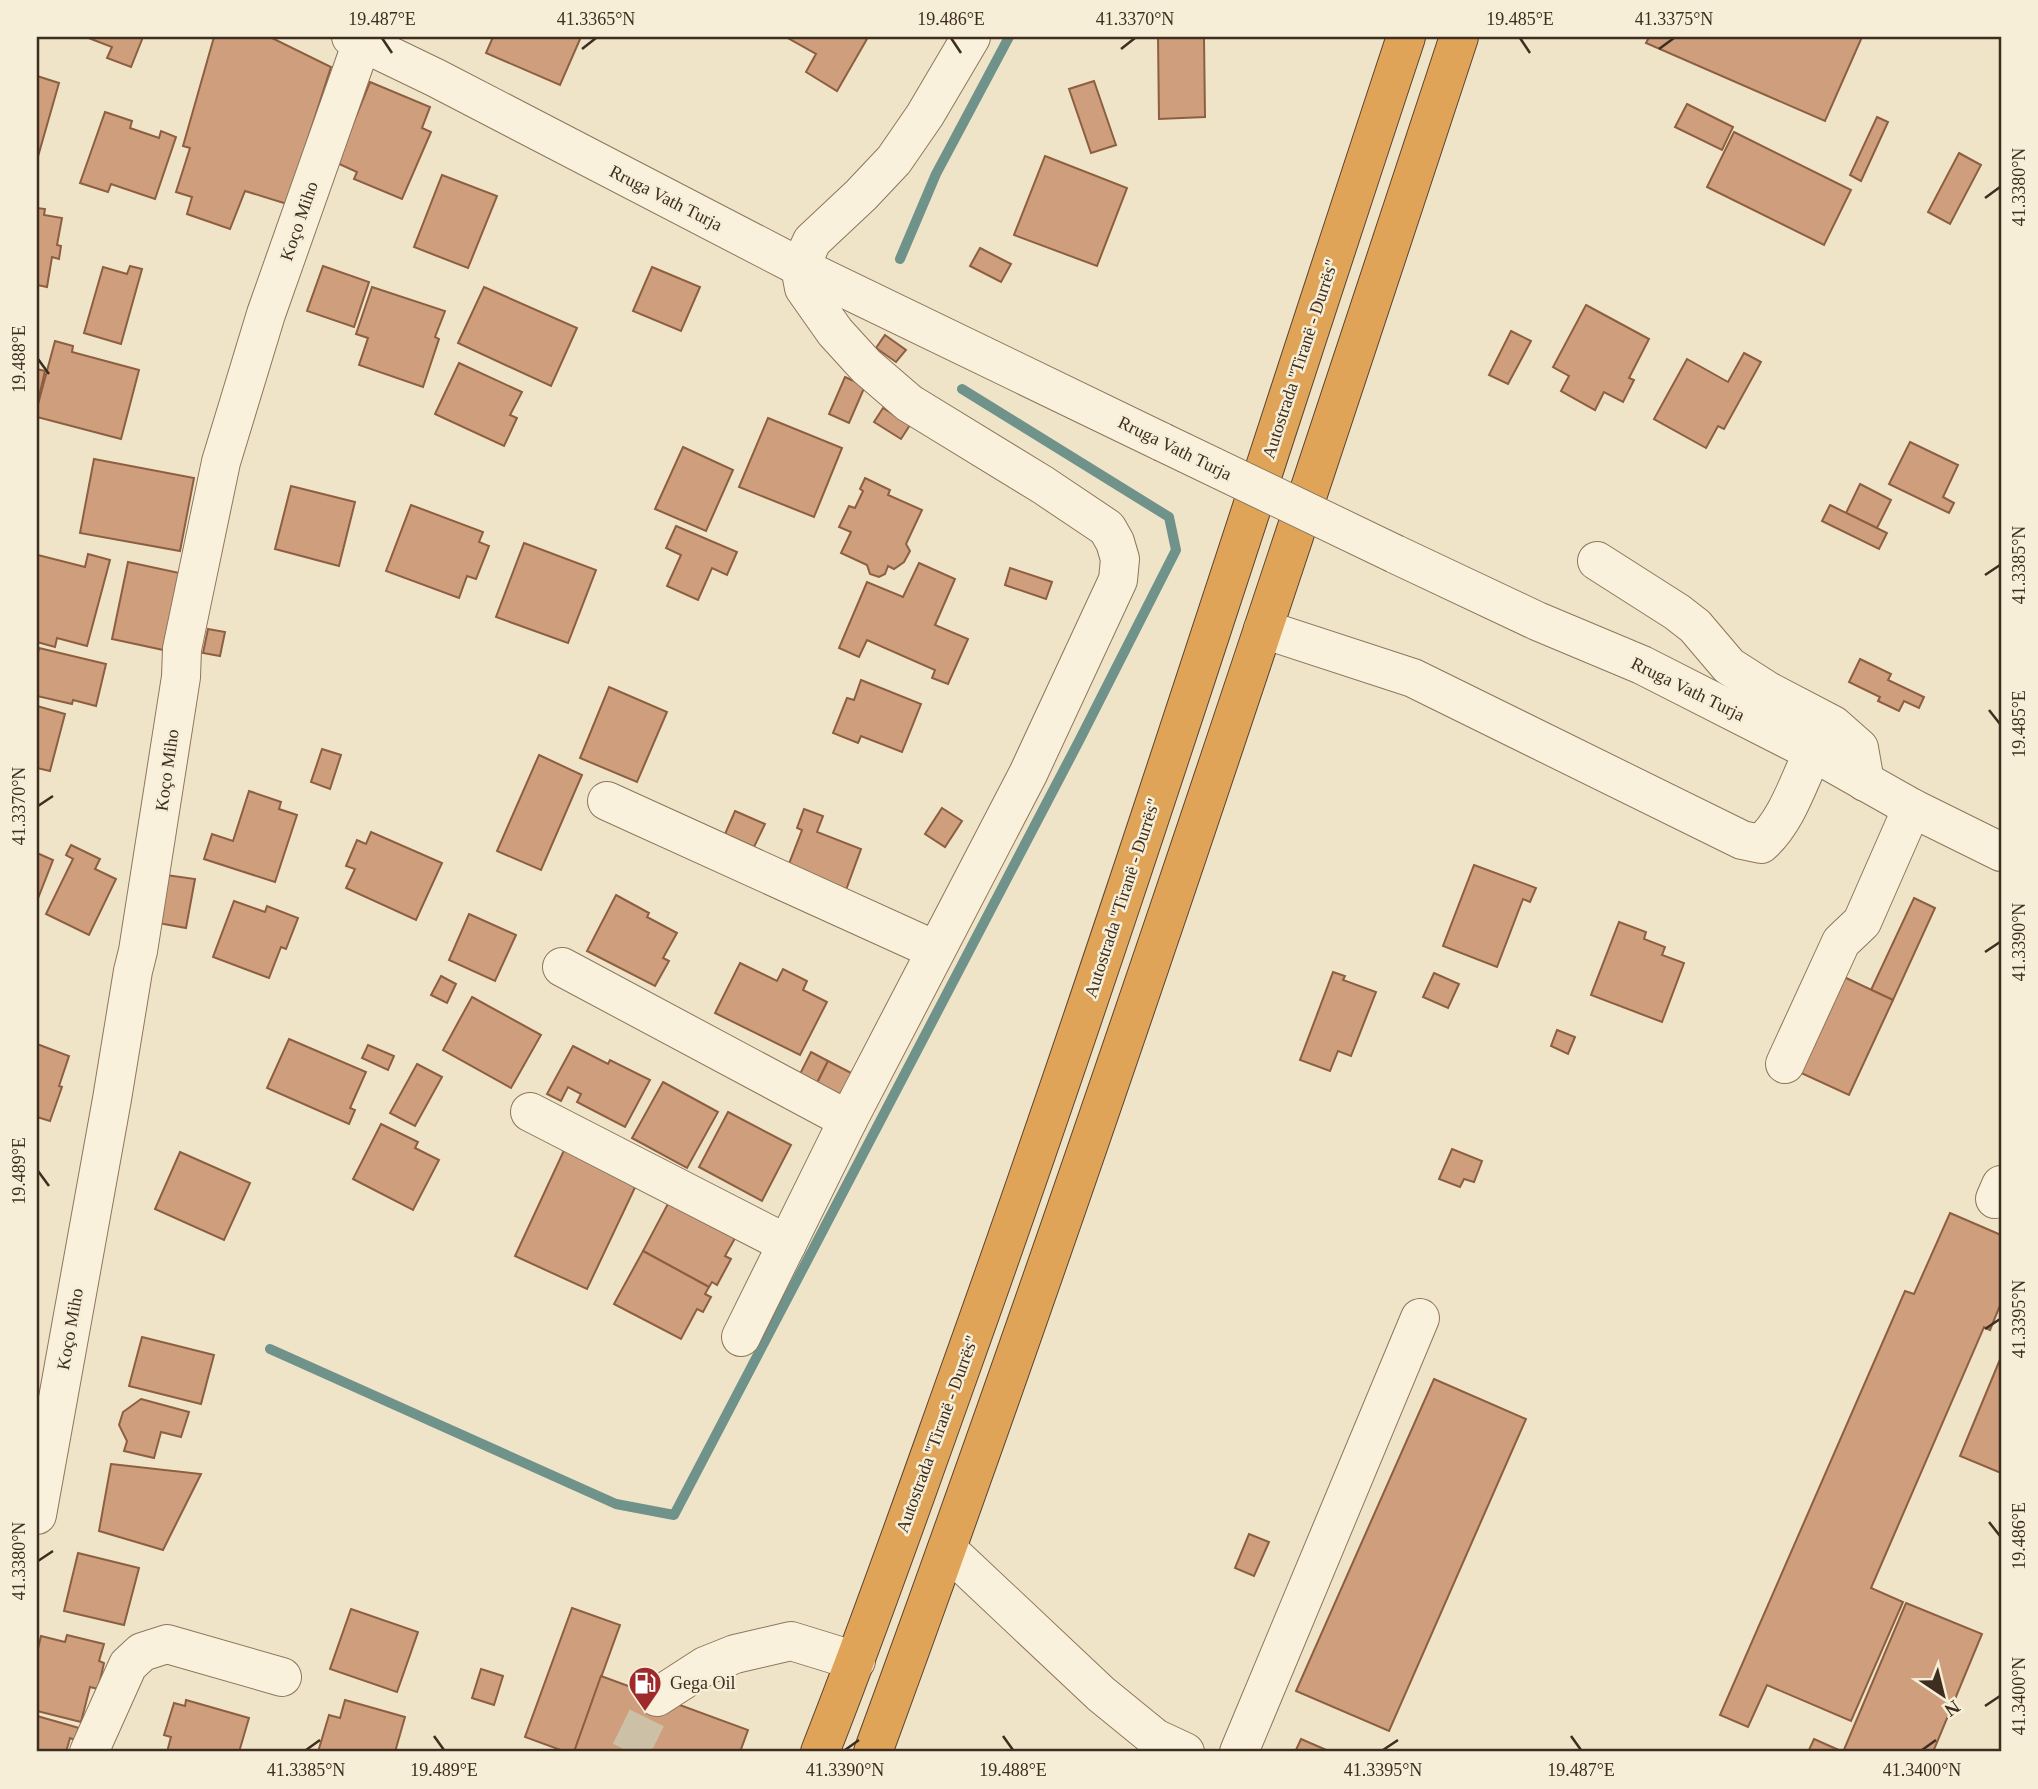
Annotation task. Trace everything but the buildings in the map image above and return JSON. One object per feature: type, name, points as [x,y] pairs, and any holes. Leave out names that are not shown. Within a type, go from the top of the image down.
[{"type":"highway","name":"Autostrada \"Tiranë - Durrës\"","points":[[820,1752],[856,1661],[1068,1062],[1406,37]]},
{"type":"highway","points":[[873,1752],[1113,1077],[1459,37]]},
{"type":"street","points":[[741,1336],[848,1119],[1028,774],[1118,580],[1120,559],[1107,528],[1043,485],[909,403],[866,366],[835,332],[804,288],[800,267],[813,241],[894,160],[925,115],[971,37]]},
{"type":"street","name":"Rruga Vath Turja","points":[[356,39],[800,267],[1395,554],[1537,621],[1642,665],[2001,852]]},
{"type":"street","name":"Koço Miho","points":[[37,1512],[142,924],[179,690],[182,649],[221,462],[266,314],[356,39]]},
{"type":"street","points":[[1597,561],[1695,626],[1729,666],[1768,691],[1833,725],[1859,748],[1865,782]]},
{"type":"street","points":[[1263,629],[1413,678],[1742,840],[1761,844],[1772,834],[1813,752]]},
{"type":"street","points":[[607,801],[935,950]]},
{"type":"street","points":[[1785,1064],[1841,942],[1861,922],[1912,808]]},
{"type":"street","points":[[562,967],[848,1119]]},
{"type":"street","points":[[530,1112],[787,1244]]},
{"type":"street","points":[[1239,1752],[1420,1318]]},
{"type":"street","points":[[947,1549],[1101,1695],[1154,1738],[1185,1752]]},
{"type":"street","points":[[657,1697],[705,1666],[735,1654],[791,1641],[856,1661]]},
{"type":"street","points":[[89,1752],[128,1665],[142,1652],[167,1644],[282,1677]]},
{"type":"waterway","points":[[900,259],[936,174],[1009,37]]},
{"type":"waterway","points":[[270,1349],[616,1504],[674,1515],[1176,550],[1169,517],[962,389]]},
{"type":"tunnel","points":[[630,1752],[657,1697]]},
{"type":"place","name":"Gega Oil","points":[[645,1713]]}]
